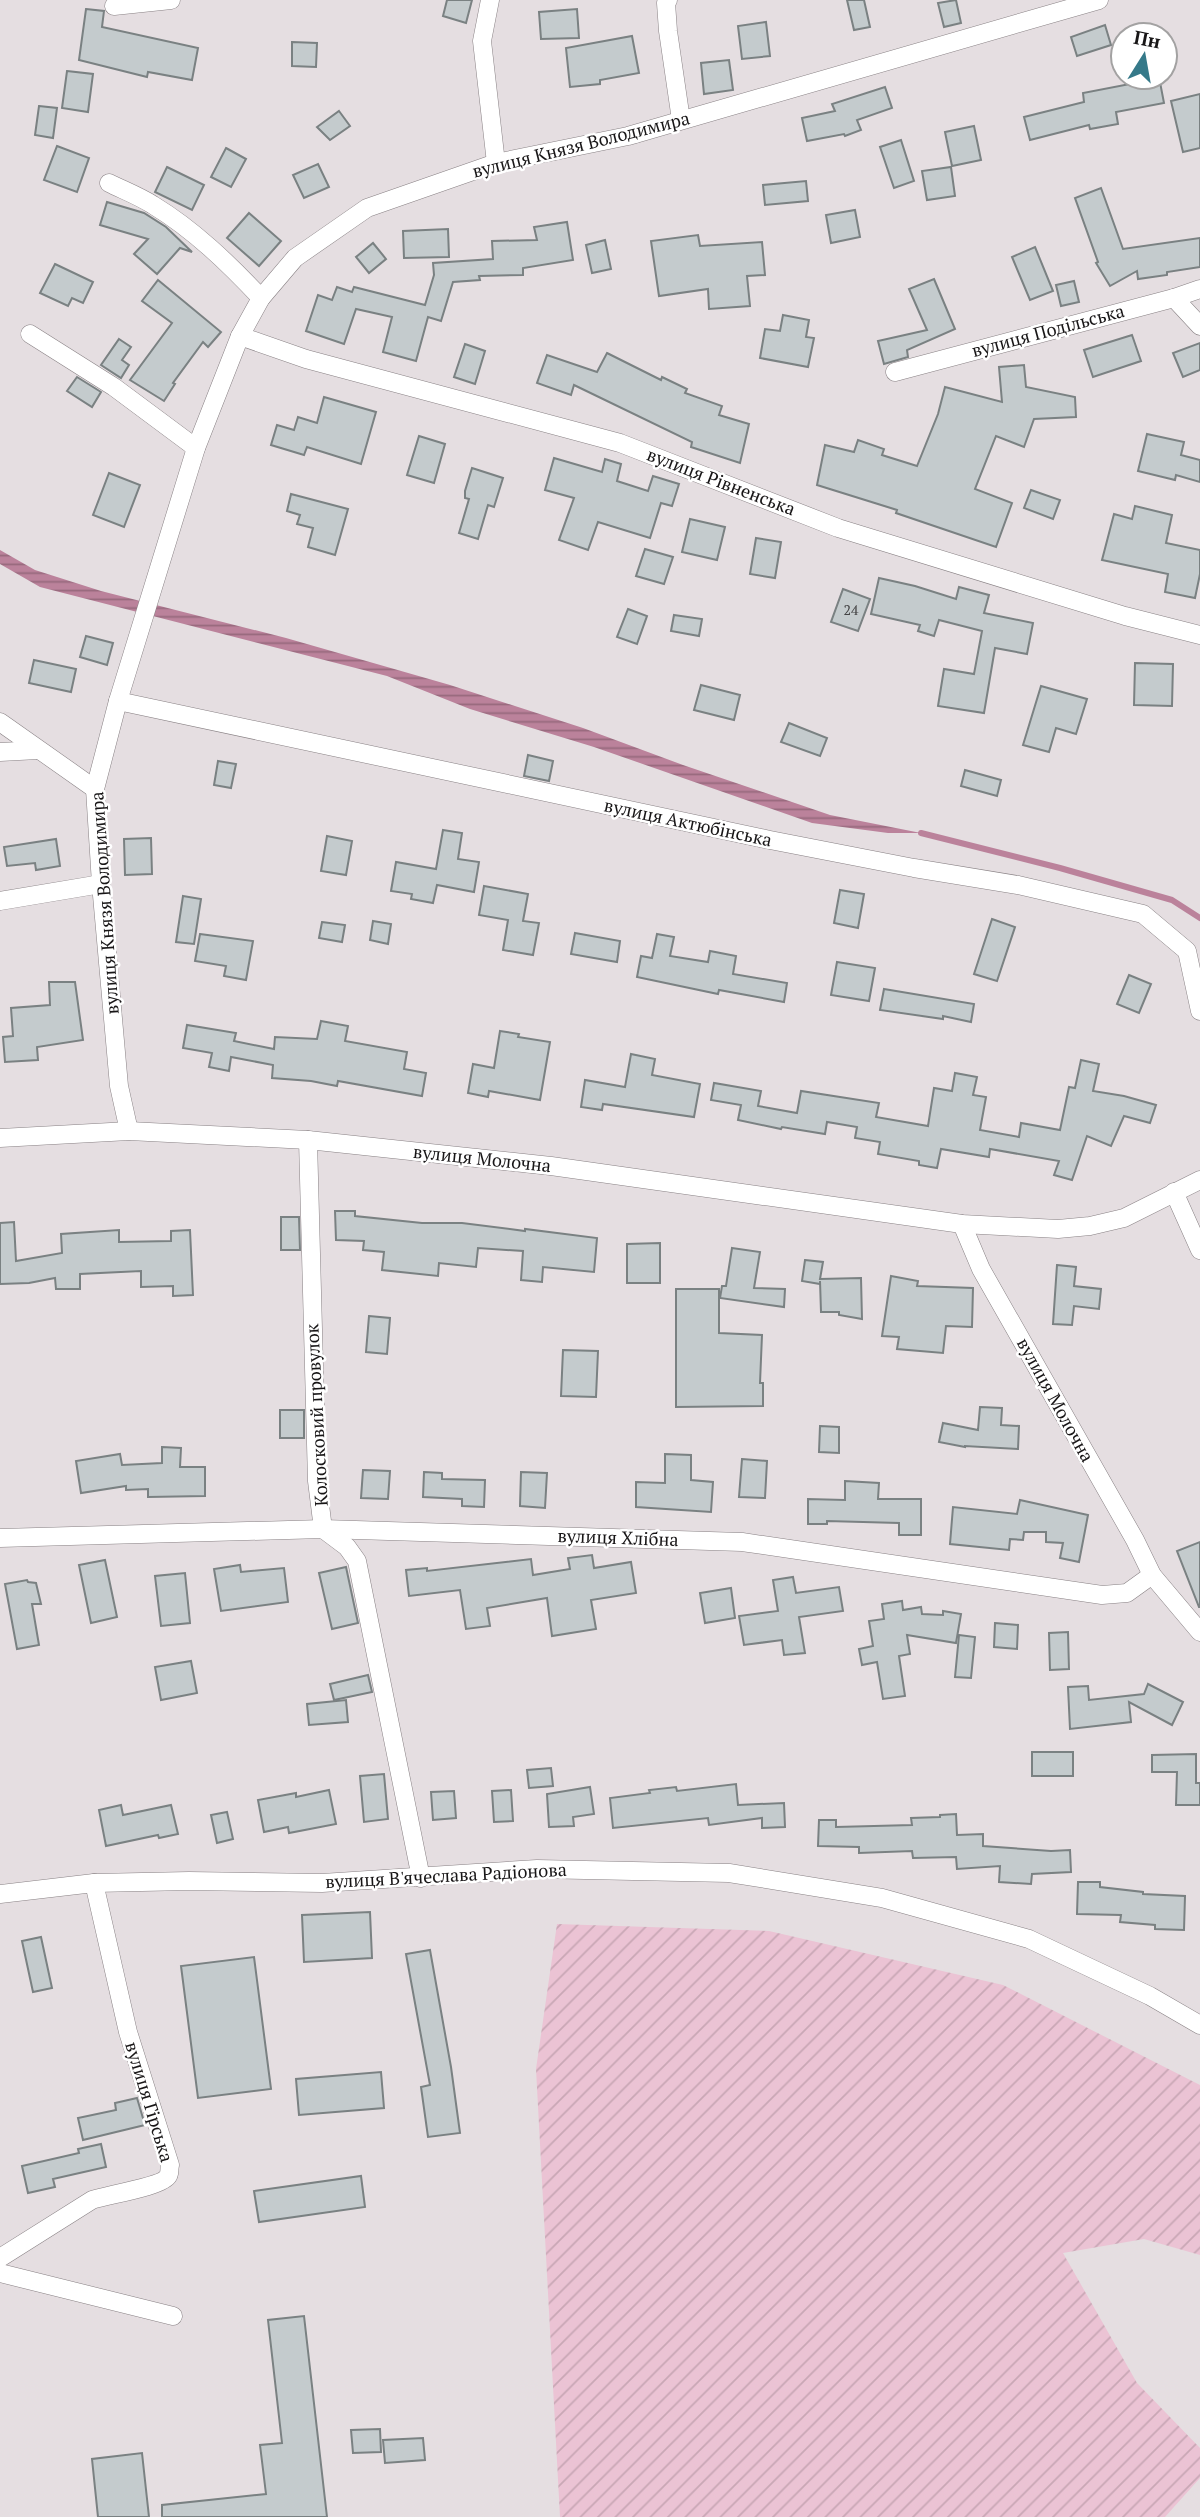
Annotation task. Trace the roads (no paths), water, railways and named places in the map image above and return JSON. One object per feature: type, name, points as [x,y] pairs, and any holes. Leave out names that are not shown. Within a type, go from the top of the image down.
[{"type":"street","points":[[114,6],[171,0]]},
{"type":"street","points":[[490,0],[482,41],[496,163]]},
{"type":"street","points":[[668,0],[668,31],[681,120]]},
{"type":"street","name":"вулиця Князя Володимира","points":[[129,1131],[119,1086],[95,789],[118,701],[196,448],[240,336],[261,298],[295,258],[367,208],[496,163],[628,136],[1099,0]]},
{"type":"street","points":[[109,183],[152,204],[194,232],[261,298]]},
{"type":"street","name":"вулиця Подільська","points":[[895,372],[1200,289]]},
{"type":"street","points":[[1174,298],[1200,326]]},
{"type":"street","points":[[30,334],[114,387],[196,448]]},
{"type":"street","name":"вулиця Рівненська","points":[[240,336],[306,359],[620,443],[838,528],[1125,616],[1200,635]]},
{"type":"street","name":"вулиця Актюбінська","points":[[118,701],[743,835],[1018,885],[1143,914],[1187,951],[1200,1011]]},
{"type":"street","points":[[0,722],[95,789]]},
{"type":"street","points":[[0,752],[38,750]]},
{"type":"street","points":[[0,901],[101,884]]},
{"type":"street","name":"вулиця Молочна","points":[[0,1138],[129,1131],[308,1140],[551,1166],[962,1224],[1058,1229],[1090,1226],[1124,1218],[1200,1180]]},
{"type":"street","name":"Колосковий провулок","points":[[308,1140],[317,1481],[323,1529],[346,1547],[357,1561],[421,1878]]},
{"type":"street","points":[[1174,1192],[1200,1250]]},
{"type":"street","name":"вулиця Молочна","points":[[962,1224],[981,1269],[1135,1540],[1152,1575]]},
{"type":"street","name":"вулиця Хлібна","points":[[0,1538],[323,1529],[742,1542],[1102,1595],[1127,1593],[1152,1575]]},
{"type":"street","points":[[1152,1575],[1200,1632]]},
{"type":"street","name":"вулиця В'ячеслава Радіонова","points":[[0,1894],[94,1883],[322,1883],[537,1869],[729,1873],[883,1898],[1030,1939],[1150,1996],[1200,2025]]},
{"type":"street","name":"вулиця Гірська","points":[[0,2258],[92,2200],[108,2194],[159,2184],[168,2176],[170,2165],[128,2032],[94,1883]]},
{"type":"street","points":[[0,2273],[173,2316]]},
{"type":"waterway","points":[[921,833],[1172,900],[1200,918]]}]
